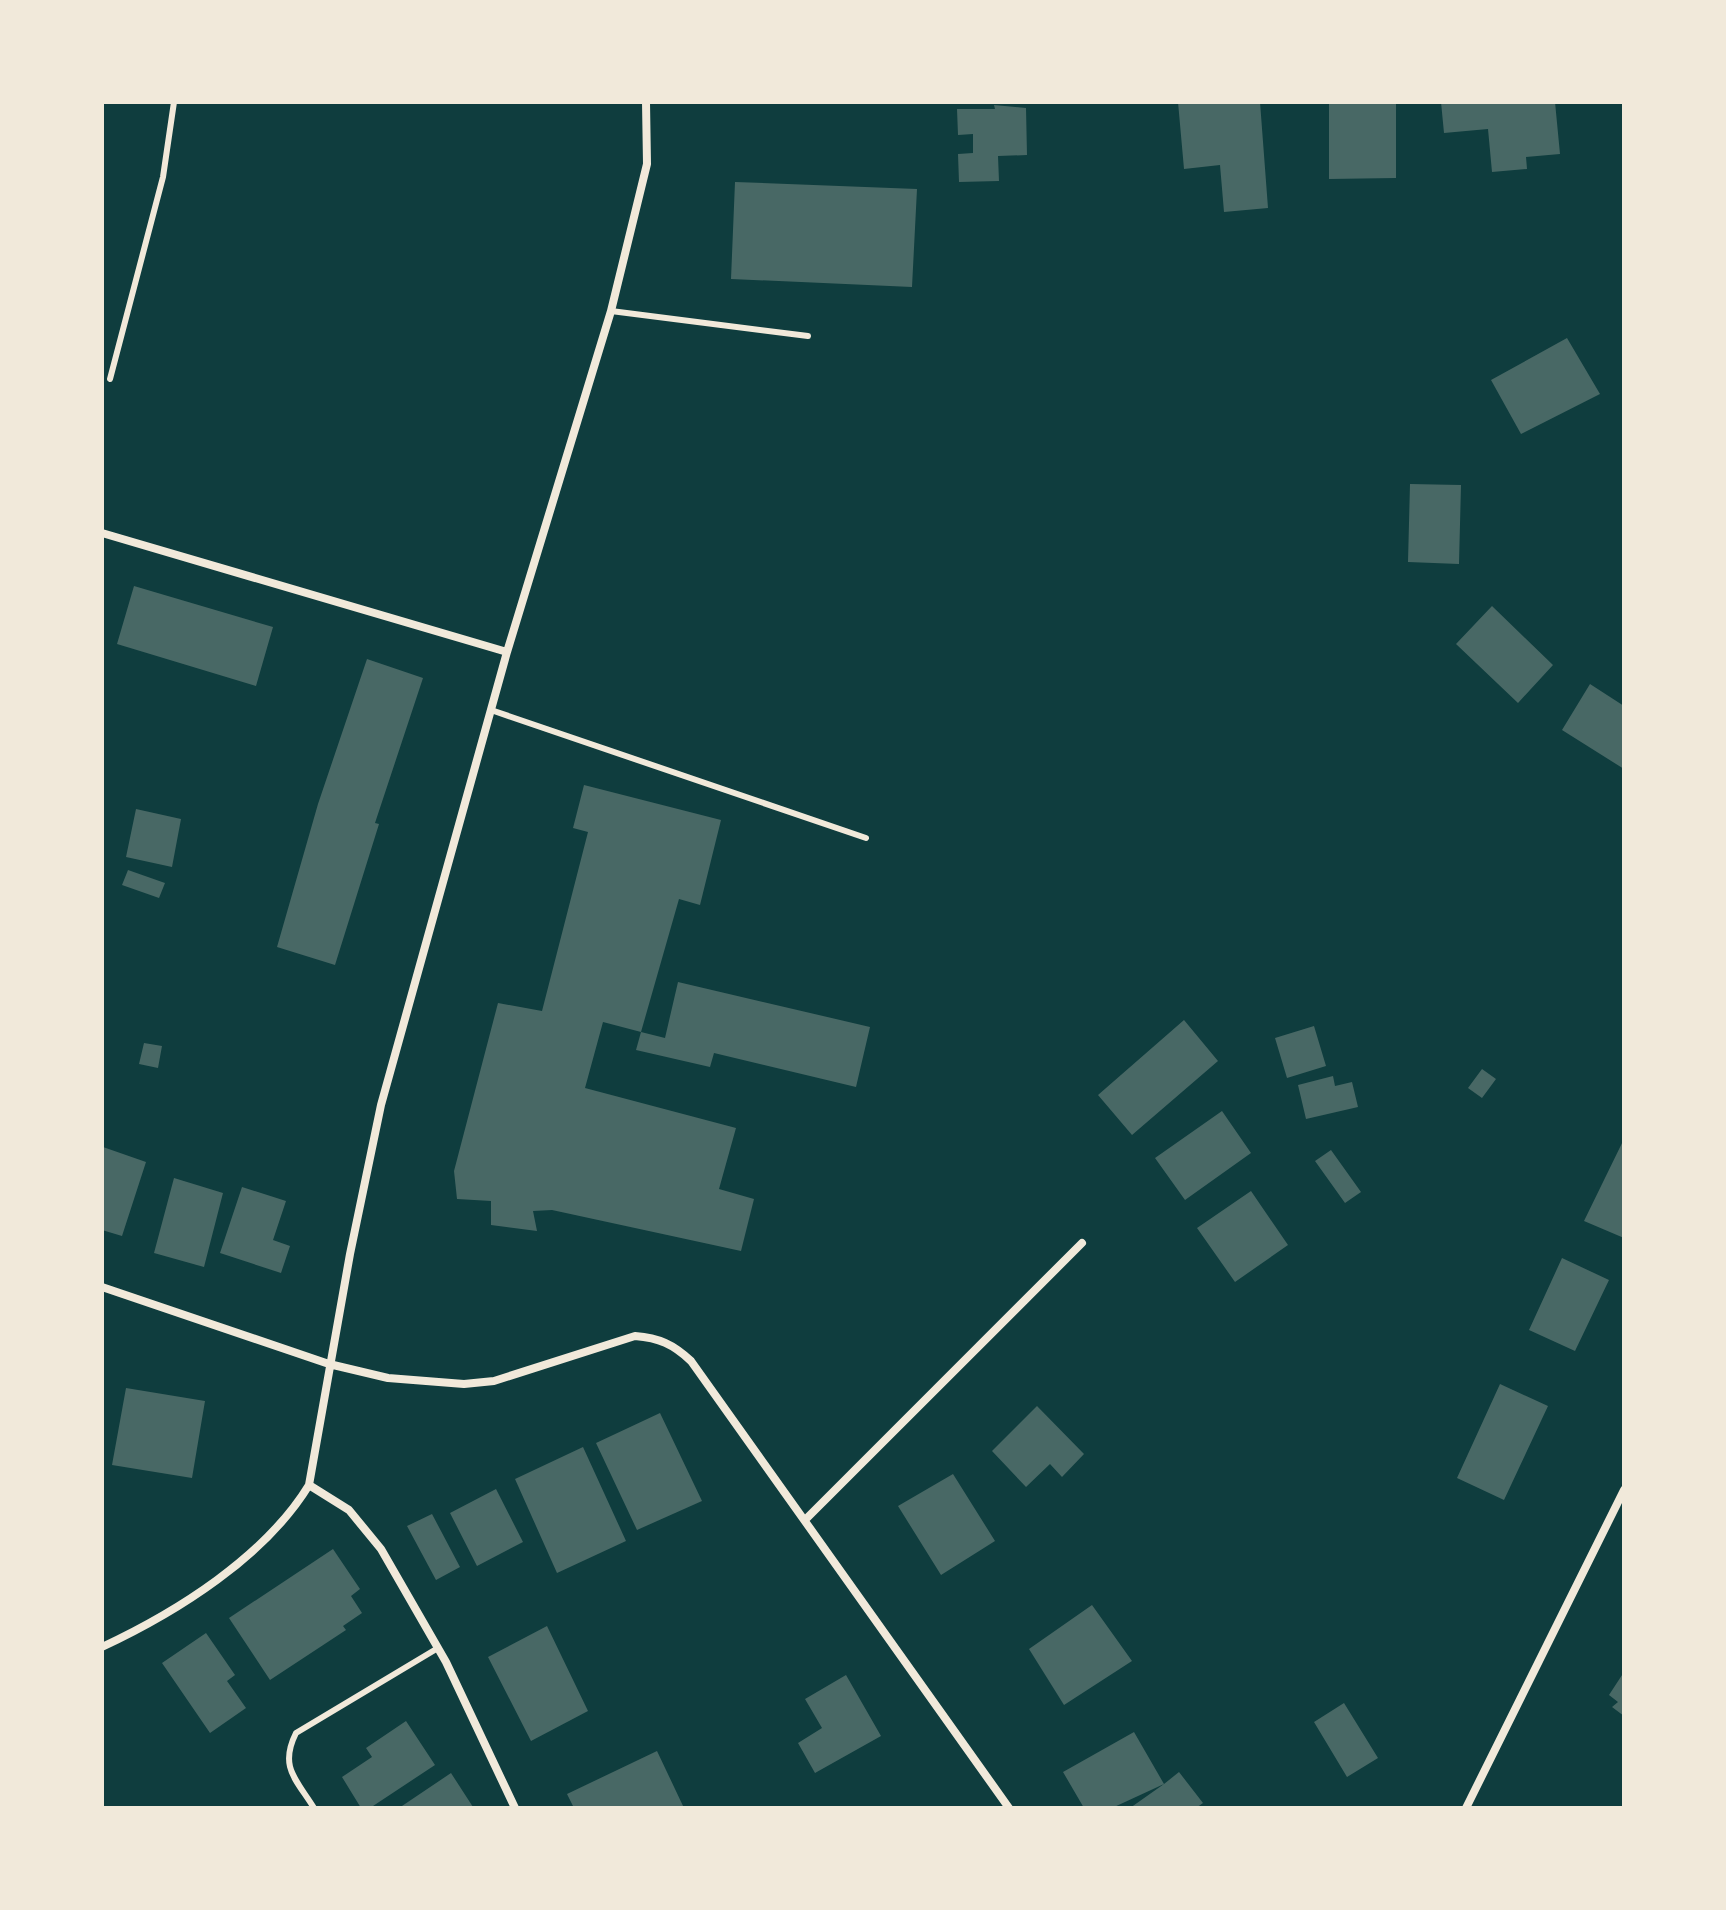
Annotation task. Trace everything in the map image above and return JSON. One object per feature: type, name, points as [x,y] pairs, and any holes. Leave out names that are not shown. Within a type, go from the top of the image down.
[{"type":"street","points":[[102,1647],[191,1596],[238,1562],[298,1504],[309,1485],[329,1364],[381,1105],[507,652],[611,311],[647,164],[646,102]]},
{"type":"street","points":[[102,533],[507,652]]},
{"type":"street","points":[[806,1519],[1082,1243]]},
{"type":"street","points":[[102,1287],[329,1364],[382,1378],[464,1384],[517,1375],[615,1340],[635,1336],[657,1338],[676,1347],[691,1361],[806,1519],[1009,1808]]},
{"type":"street","points":[[309,1485],[349,1510],[364,1525],[438,1648],[515,1808]]},
{"type":"street","points":[[1466,1808],[1620,1512],[1624,1490]]},
{"type":"lane","points":[[110,379],[163,177],[174,102]]},
{"type":"lane","points":[[611,311],[808,336]]},
{"type":"lane","points":[[491,710],[866,838]]},
{"type":"lane","points":[[314,1808],[287,1764],[288,1750],[296,1733],[438,1648]]},
{"type":"building","points":[[1178,102],[1260,102],[1268,208],[1224,212],[1220,165],[1184,169]]},
{"type":"building","points":[[1329,102],[1396,102],[1396,178],[1329,179]]},
{"type":"building","points":[[1441,102],[1555,102],[1560,154],[1526,157],[1527,169],[1492,172],[1488,129],[1444,133]]},
{"type":"building","points":[[994,105],[1026,108],[1027,155],[998,156],[999,181],[959,182],[958,154],[973,153],[973,134],[958,135],[957,109],[995,109]]},
{"type":"building","points":[[735,182],[917,189],[912,287],[731,279]]},
{"type":"building","points":[[1567,338],[1600,394],[1521,434],[1491,380]]},
{"type":"building","points":[[1410,484],[1461,485],[1459,564],[1408,562]]},
{"type":"building","points":[[134,586],[273,627],[256,686],[117,644]]},
{"type":"building","points":[[1492,606],[1553,665],[1518,703],[1456,644]]},
{"type":"building","points":[[367,659],[423,678],[375,823],[379,824],[335,965],[277,947],[318,804]]},
{"type":"building","points":[[1590,684],[1624,706],[1624,769],[1562,730]]},
{"type":"building","points":[[584,785],[721,820],[700,905],[679,899],[641,1032],[603,1022],[585,1088],[736,1128],[719,1189],[754,1199],[741,1251],[552,1210],[533,1211],[537,1231],[491,1225],[491,1201],[457,1199],[454,1171],[498,1003],[542,1011],[588,832],[573,828]]},
{"type":"building","points":[[136,809],[181,819],[172,867],[126,857]]},
{"type":"building","points":[[128,870],[165,883],[159,898],[122,885]]},
{"type":"building","points":[[678,982],[870,1027],[856,1087],[714,1053],[710,1067],[636,1050],[641,1032],[665,1038]]},
{"type":"building","points":[[1184,1020],[1218,1061],[1132,1135],[1098,1095]]},
{"type":"building","points":[[1314,1026],[1326,1066],[1287,1078],[1275,1038]]},
{"type":"building","points":[[144,1043],[162,1046],[158,1068],[139,1064]]},
{"type":"building","points":[[1482,1069],[1496,1079],[1482,1098],[1468,1088]]},
{"type":"building","points":[[1333,1076],[1335,1086],[1352,1082],[1358,1107],[1306,1119],[1298,1085]]},
{"type":"building","points":[[1222,1111],[1251,1153],[1185,1200],[1155,1158]]},
{"type":"building","points":[[1624,1139],[1624,1238],[1584,1221]]},
{"type":"building","points":[[103,1147],[146,1162],[122,1236],[102,1230]]},
{"type":"building","points":[[1331,1150],[1361,1192],[1345,1203],[1315,1161]]},
{"type":"building","points":[[174,1178],[223,1193],[204,1267],[154,1253]]},
{"type":"building","points":[[242,1187],[286,1201],[273,1240],[290,1246],[281,1273],[220,1253]]},
{"type":"building","points":[[1251,1191],[1288,1245],[1235,1282],[1197,1228]]},
{"type":"building","points":[[1562,1258],[1609,1280],[1575,1351],[1529,1330]]},
{"type":"building","points":[[1500,1384],[1548,1406],[1504,1500],[1457,1478]]},
{"type":"building","points":[[126,1388],[205,1401],[192,1478],[112,1465]]},
{"type":"building","points":[[1037,1406],[1084,1454],[1062,1477],[1050,1464],[1026,1487],[992,1451]]},
{"type":"building","points":[[660,1413],[702,1501],[637,1530],[596,1443]]},
{"type":"building","points":[[583,1447],[626,1541],[557,1573],[515,1479]]},
{"type":"building","points":[[953,1474],[995,1541],[941,1575],[898,1506]]},
{"type":"building","points":[[496,1489],[523,1542],[477,1566],[450,1513]]},
{"type":"building","points":[[432,1514],[460,1567],[436,1580],[407,1526]]},
{"type":"building","points":[[333,1549],[360,1589],[351,1596],[362,1613],[343,1626],[346,1630],[270,1680],[229,1618]]},
{"type":"building","points":[[1092,1605],[1132,1661],[1064,1705],[1029,1649]]},
{"type":"building","points":[[547,1626],[588,1711],[531,1741],[488,1657]]},
{"type":"building","points":[[206,1633],[235,1675],[227,1681],[246,1708],[210,1733],[162,1663]]},
{"type":"building","points":[[1624,1672],[1624,1716],[1612,1707],[1618,1702],[1609,1695]]},
{"type":"building","points":[[846,1675],[881,1736],[815,1773],[798,1743],[822,1728],[805,1699]]},
{"type":"building","points":[[1344,1703],[1378,1758],[1347,1777],[1314,1722]]},
{"type":"building","points":[[406,1721],[435,1765],[370,1808],[361,1808],[342,1777],[372,1757],[366,1748]]},
{"type":"building","points":[[1134,1732],[1164,1784],[1112,1808],[1084,1808],[1063,1772]]},
{"type":"building","points":[[657,1751],[684,1808],[574,1808],[567,1794]]},
{"type":"building","points":[[1179,1772],[1203,1803],[1196,1808],[1130,1808]]},
{"type":"building","points":[[451,1773],[473,1807],[399,1808]]}]
